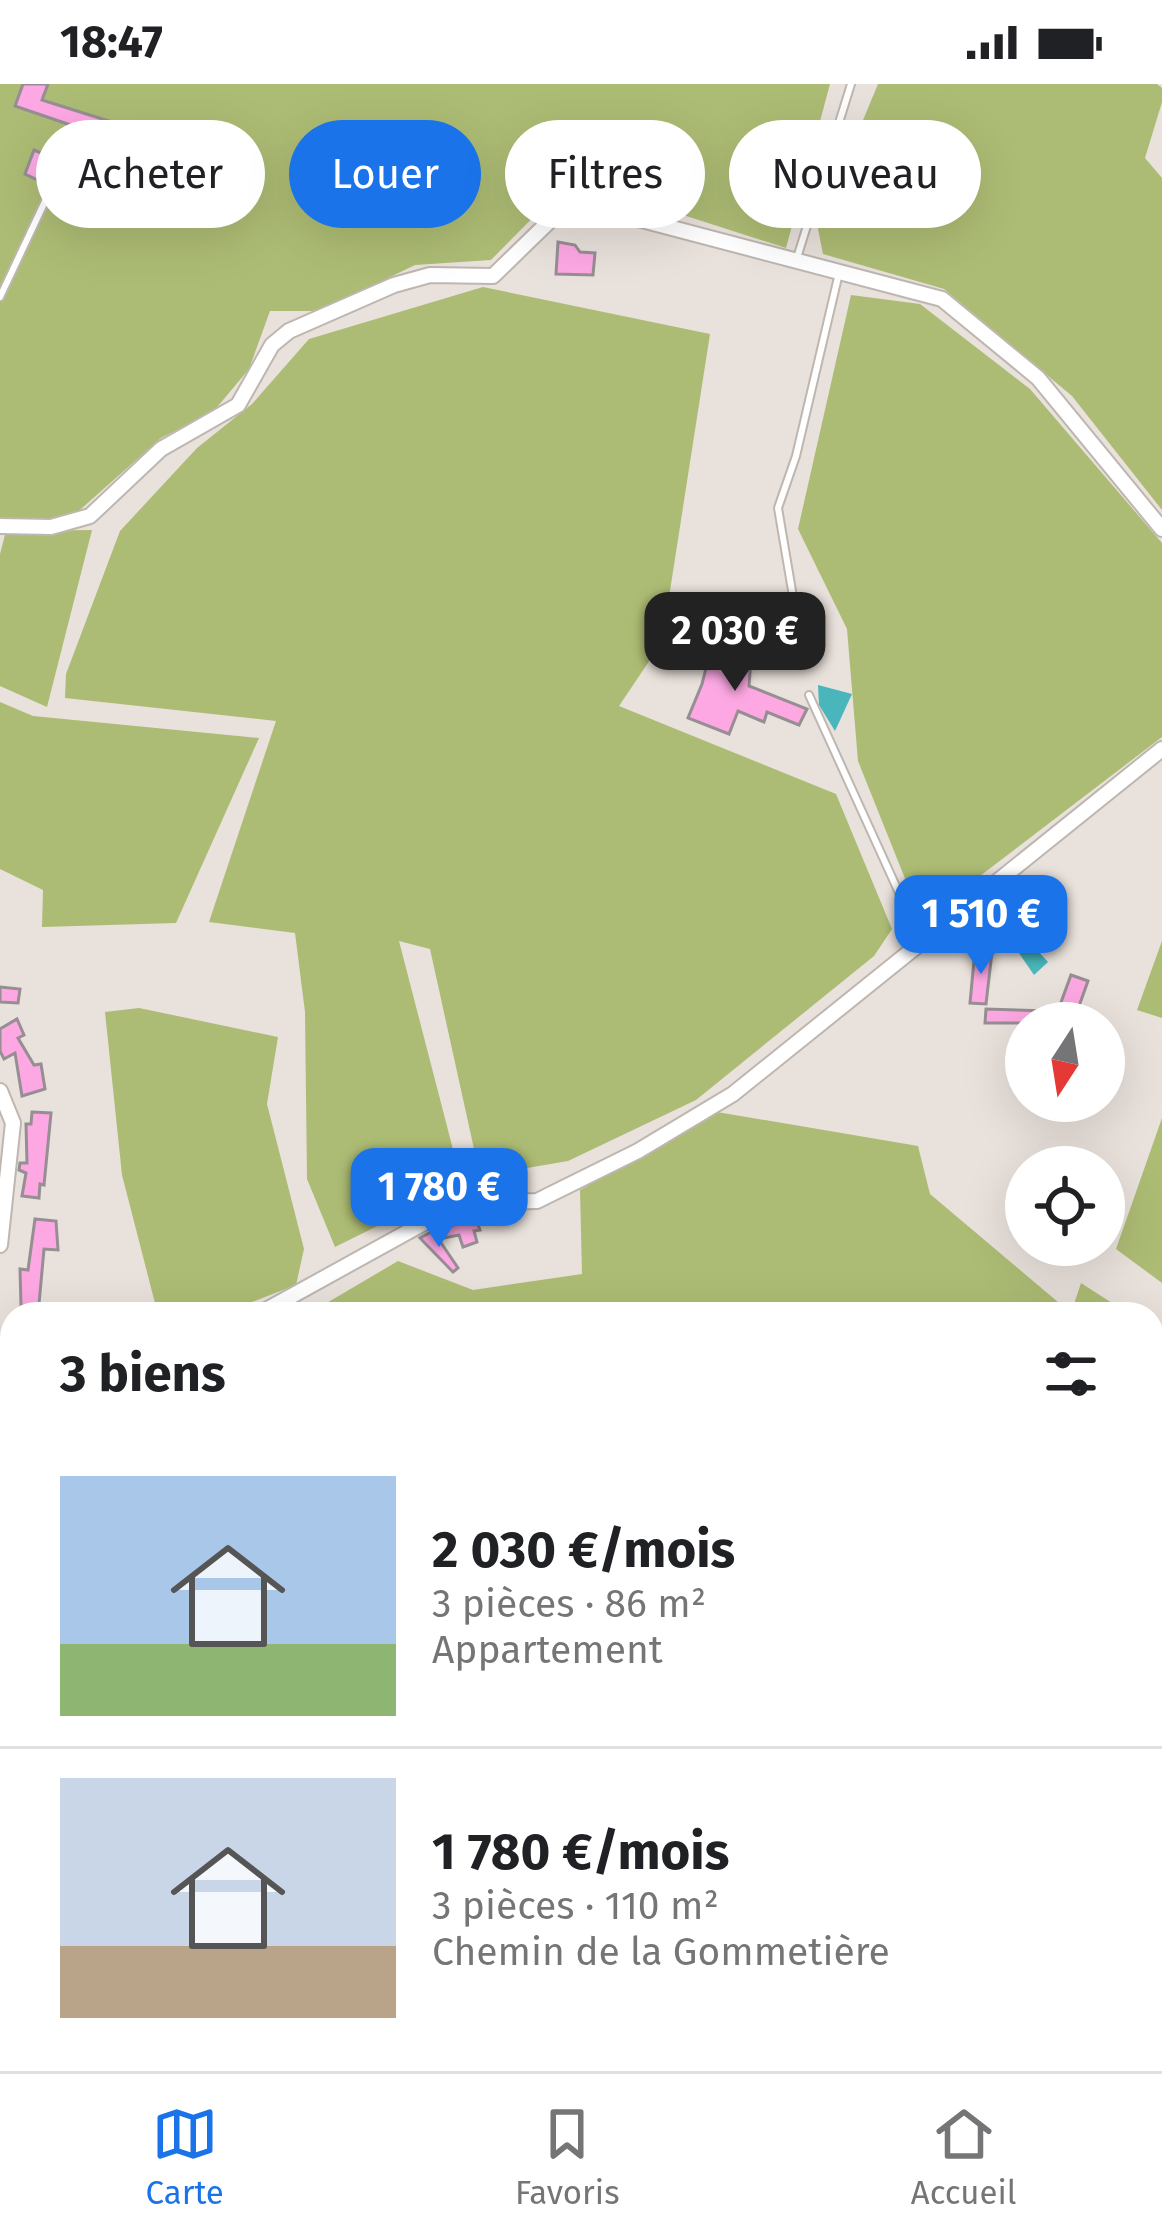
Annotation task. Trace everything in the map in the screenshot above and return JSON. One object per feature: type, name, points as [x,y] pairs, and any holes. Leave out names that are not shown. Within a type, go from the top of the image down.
[{"type":"street","points":[[0,526],[51,526],[90,516],[161,448],[238,405],[272,345],[289,332],[394,285],[430,275],[493,276],[564,207],[577,203],[942,299],[1038,378],[1162,529]]},
{"type":"street","points":[[281,1302],[460,1203],[537,1201],[638,1151],[733,1094],[1162,749]]},
{"type":"street","points":[[0,1091],[13,1123],[0,1245]]},
{"type":"lane","points":[[796,260],[851,84]]},
{"type":"lane","points":[[0,297],[36,220]]},
{"type":"lane","points":[[798,626],[778,508],[796,457],[840,271]]},
{"type":"lane","points":[[809,694],[921,942]]},
{"type":"green space","points":[[0,84],[830,84],[820,120],[729,120],[729,228],[791,228],[786,248],[705,222],[705,120],[505,120],[505,228],[523,228],[491,260],[415,265],[320,311],[270,311],[249,369],[213,412],[161,438],[73,516],[0,525]]},
{"type":"green space","points":[[878,84],[1157,84],[1162,88],[1145,158],[1162,178],[1162,510],[1072,396],[944,289],[823,254],[818,228],[981,228],[981,120],[863,120]]},
{"type":"green space","points":[[483,287],[710,334],[662,642],[619,706],[836,794],[892,929],[874,956],[696,1100],[568,1161],[480,1176],[430,949],[399,941],[462,1184],[335,1247],[307,1179],[305,1012],[295,933],[209,922],[276,721],[65,698],[66,674],[120,531],[197,448],[252,404],[309,339]]},
{"type":"green space","points":[[851,295],[920,304],[1030,389],[1162,543],[1162,737],[934,911],[912,896],[858,761],[847,629],[798,529]]},
{"type":"green space","points":[[92,530],[47,707],[0,686],[0,554],[6,531]]},
{"type":"green space","points":[[0,702],[33,716],[259,738],[176,923],[42,927],[43,890],[0,869]]},
{"type":"green space","points":[[1162,941],[1162,1018],[1137,1010]]},
{"type":"green space","points":[[139,1008],[278,1037],[267,1104],[304,1249],[296,1285],[252,1302],[155,1302],[122,1175],[105,1012]]},
{"type":"green space","points":[[717,1112],[918,1146],[930,1194],[1005,1257],[1005,1266],[1015,1266],[1058,1302],[328,1302],[398,1261],[473,1290],[582,1274],[580,1190]]},
{"type":"green space","points":[[1162,1118],[1162,1283],[1125,1256],[1125,1223]]},
{"type":"green space","points":[[1081,1283],[1110,1302],[1075,1302]]},
{"type":"water","points":[[818,685],[852,694],[835,731],[819,705]]},
{"type":"water","points":[[992,900],[1048,962],[1034,975],[986,905]]},
{"type":"building","points":[[23,84],[48,84],[42,100],[105,120],[56,120],[15,106]]},
{"type":"building","points":[[34,150],[36,179],[25,174]]},
{"type":"building","points":[[558,242],[595,253],[593,275],[556,274]]},
{"type":"building","points":[[716,629],[721,630],[720,654],[751,659],[749,686],[807,709],[799,725],[767,712],[764,722],[738,711],[729,734],[688,718]]},
{"type":"building","points":[[975,950],[992,952],[986,1004],[970,1003]]},
{"type":"building","points":[[1071,975],[1088,981],[1080,1002],[1061,1002]]},
{"type":"building","points":[[0,987],[20,989],[18,1003],[0,1002]]},
{"type":"building","points":[[986,1009],[1005,1010],[1005,1023],[985,1023]]},
{"type":"building","points":[[17,1019],[24,1035],[18,1038],[34,1065],[41,1064],[45,1089],[22,1096],[15,1053],[4,1059],[0,1051],[0,1029]]},
{"type":"building","points":[[32,1112],[51,1113],[39,1198],[22,1196],[26,1173],[19,1170],[20,1163],[27,1163],[26,1124],[31,1124]]},
{"type":"building","points":[[465,1214],[482,1214],[484,1219],[477,1222],[480,1230],[474,1231],[477,1242],[463,1247],[459,1235],[439,1239],[437,1230],[467,1221]]},
{"type":"building","points":[[35,1219],[56,1221],[58,1250],[44,1249],[39,1302],[21,1302],[20,1269],[28,1270]]},
{"type":"building","points":[[433,1231],[458,1268],[453,1272],[420,1238]]}]
